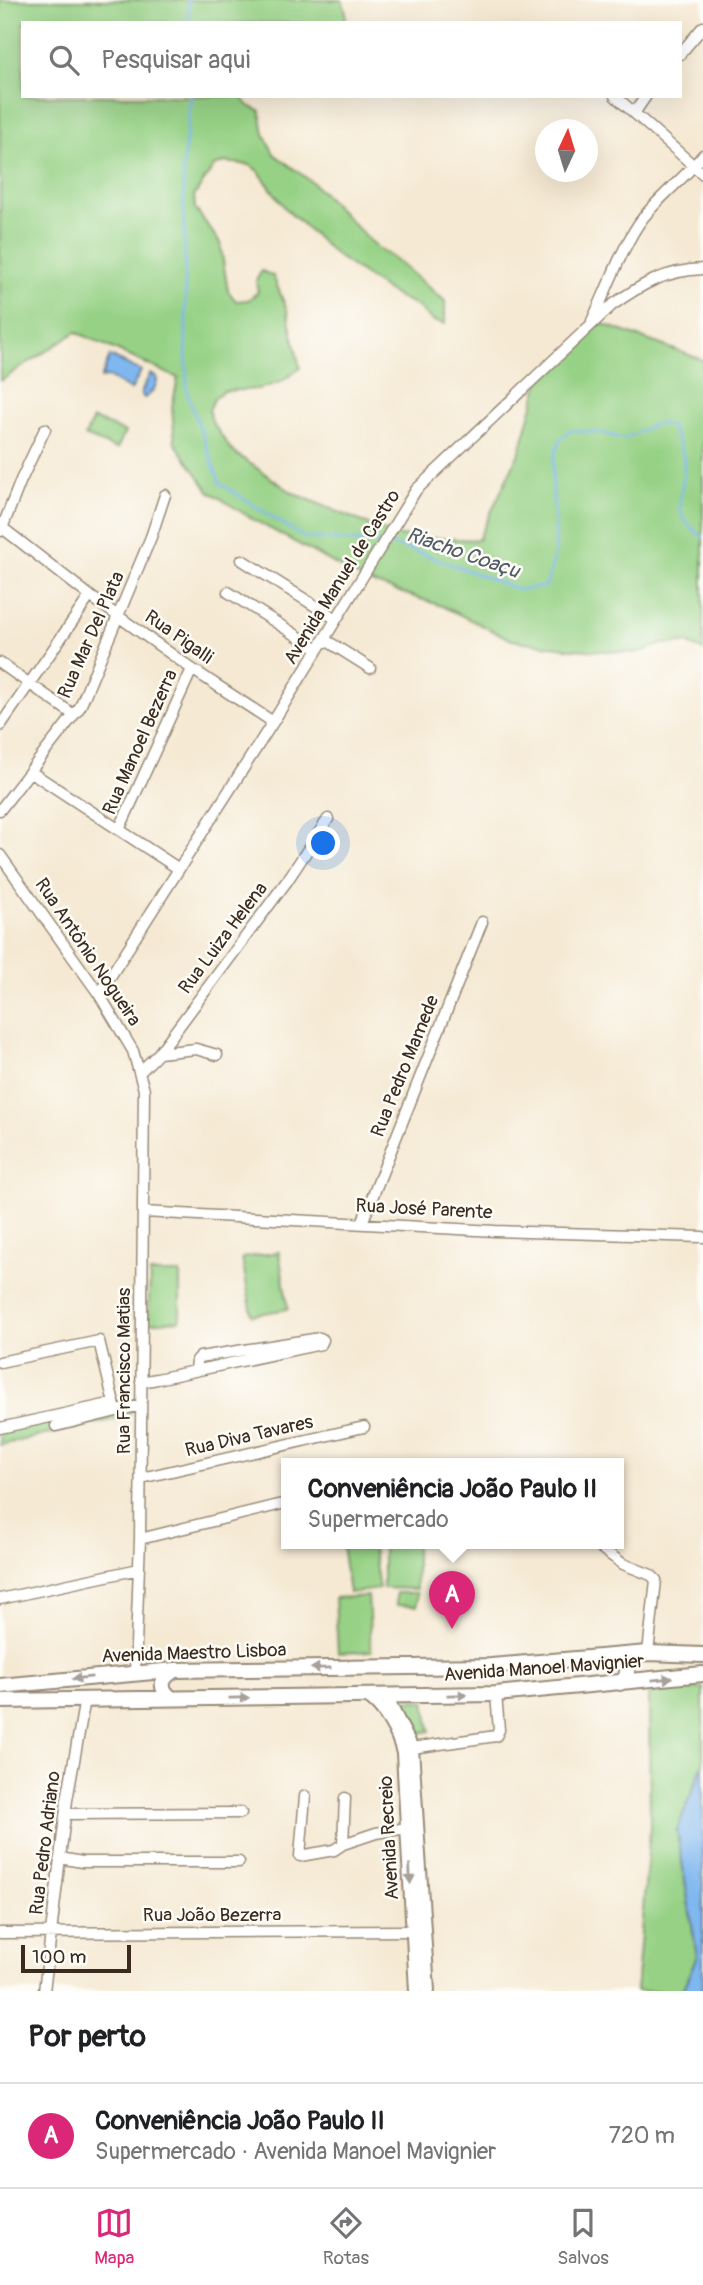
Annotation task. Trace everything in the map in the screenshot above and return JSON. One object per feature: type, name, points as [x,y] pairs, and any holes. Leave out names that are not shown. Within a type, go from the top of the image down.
[{"type":"highway","name":"Avenida Manoel Mavignier","points":[[390,1667],[491,1665],[649,1653],[703,1655]]},
{"type":"highway","points":[[612,1656],[628,1666],[626,1677],[620,1683]]},
{"type":"highway","name":"Avenida Maestro Lisboa","points":[[0,1686],[175,1670],[390,1667]]},
{"type":"highway","points":[[171,1698],[163,1690],[162,1681],[175,1670]]},
{"type":"highway","name":"Avenida Manoel Mavignier","points":[[388,1696],[496,1694],[703,1674]]},
{"type":"highway","points":[[0,1701],[388,1696]]},
{"type":"main road","name":"Avenida Recreio","points":[[366,1696],[378,1707],[401,1743],[413,1828]]},
{"type":"main road","name":"Avenida Recreio","points":[[388,1696],[412,1748],[419,1930],[428,1991]]},
{"type":"main road","name":"Avenida Recreio","points":[[416,1991],[419,1930]]},
{"type":"street","points":[[682,52],[703,27]]},
{"type":"street","points":[[618,98],[703,174]]},
{"type":"street","points":[[635,112],[645,98]]},
{"type":"street","points":[[591,324],[641,220],[703,155]]},
{"type":"street","name":"Avenida Manuel de Castro","points":[[99,993],[273,722],[416,490],[618,301],[648,282],[671,272],[703,269]]},
{"type":"street","points":[[1,529],[45,429]]},
{"type":"street","name":"Rua Mar Del Plata","points":[[0,810],[85,698],[151,537],[165,495]]},
{"type":"street","name":"Rua Pigalli","points":[[1,529],[192,669],[273,722]]},
{"type":"street","points":[[242,560],[336,619]]},
{"type":"street","points":[[228,592],[318,649]]},
{"type":"street","points":[[0,726],[90,596]]},
{"type":"street","points":[[324,639],[370,668]]},
{"type":"street","points":[[0,663],[74,715]]},
{"type":"street","name":"Rua Manoel Bezerra","points":[[119,830],[192,669]]},
{"type":"street","points":[[31,772],[179,869]]},
{"type":"street","name":"Rua Luiza Helena","points":[[140,1072],[159,1053],[287,881],[328,819]]},
{"type":"street","name":"Rua Antônio Nogueira","points":[[0,855],[99,993],[130,1045],[140,1072]]},
{"type":"street","points":[[0,874],[15,877]]},
{"type":"street","name":"Rua Pedro Mamede","points":[[362,1223],[482,922]]},
{"type":"street","points":[[159,1053],[196,1049],[217,1055]]},
{"type":"street","name":"Rua Francisco Matias","points":[[135,1672],[140,1539],[145,1096],[140,1072]]},
{"type":"street","name":"Rua José Parente","points":[[143,1212],[495,1231],[703,1237]]},
{"type":"street","points":[[141,1382],[321,1344],[323,1340],[320,1338],[200,1357],[197,1360],[197,1370]]},
{"type":"street","points":[[0,1362],[99,1341],[115,1407]]},
{"type":"street","points":[[0,1427],[141,1405]]},
{"type":"street","points":[[56,1426],[115,1407]]},
{"type":"street","name":"Rua Diva Tavares","points":[[141,1478],[364,1427]]},
{"type":"street","points":[[140,1539],[281,1504]]},
{"type":"street","points":[[602,1549],[623,1564],[651,1575],[656,1580],[649,1653]]},
{"type":"street","points":[[0,1600],[139,1569]]},
{"type":"street","points":[[412,1748],[496,1736],[499,1730],[496,1694]]},
{"type":"street","name":"Rua Pedro Adriano","points":[[44,1991],[66,1814],[85,1699]]},
{"type":"street","points":[[305,1796],[300,1856],[334,1850],[343,1844],[390,1829],[413,1828]]},
{"type":"street","points":[[343,1844],[345,1798]]},
{"type":"street","points":[[66,1814],[241,1813]]},
{"type":"street","points":[[60,1858],[82,1862],[239,1862]]},
{"type":"street","name":"Rua João Bezerra","points":[[0,1933],[419,1930]]},
{"type":"green space","points":[[0,0],[342,0],[346,12],[345,21],[21,21],[21,98],[243,98],[249,106],[260,111],[264,134],[274,154],[313,183],[376,247],[445,301],[445,324],[433,321],[416,305],[394,295],[337,256],[286,209],[259,172],[250,165],[225,162],[214,166],[194,196],[195,208],[220,243],[228,291],[236,301],[248,300],[258,292],[256,280],[262,271],[273,276],[287,310],[300,368],[281,382],[259,389],[223,391],[214,399],[209,410],[212,422],[232,451],[293,493],[396,536],[478,540],[520,451],[541,377],[600,323],[703,360],[703,651],[687,643],[662,644],[637,653],[571,649],[512,640],[442,606],[366,581],[254,520],[209,491],[175,443],[172,407],[178,378],[76,332],[0,381]]},
{"type":"green space","points":[[93,419],[125,432],[117,449],[85,436]]},
{"type":"green space","points":[[279,1252],[288,1309],[252,1315],[242,1258]]},
{"type":"green space","points":[[150,1273],[180,1273],[180,1320],[148,1323]]},
{"type":"green space","points":[[130,1403],[130,1416],[0,1445],[0,1431]]},
{"type":"green space","points":[[343,1549],[373,1549],[379,1589],[349,1593]]},
{"type":"green space","points":[[383,1549],[416,1549],[416,1589],[383,1588]]},
{"type":"green space","points":[[396,1593],[417,1593],[417,1606],[396,1605]]},
{"type":"green space","points":[[368,1596],[371,1651],[338,1653],[335,1598]]},
{"type":"green space","points":[[703,1688],[703,1764],[677,1830],[697,1956],[682,1991],[636,1991],[650,1828],[649,1694]]},
{"type":"green space","points":[[401,1700],[425,1701],[430,1731],[414,1734],[411,1719],[397,1704]]},
{"type":"water","points":[[110,356],[141,371],[131,390],[108,377],[101,378]]},
{"type":"water","points":[[150,374],[157,377],[156,383],[144,398],[141,393]]},
{"type":"water","points":[[703,1764],[703,1991],[682,1991],[697,1956],[677,1830]]},
{"type":"waterway","name":"Riacho Coaçu","points":[[188,0],[189,21]]},
{"type":"waterway","name":"Riacho Coaçu","points":[[191,98],[183,163],[187,393],[220,483],[303,537],[379,543]]},
{"type":"waterway","name":"Riacho Coaçu","points":[[385,544],[429,556],[520,590],[546,586],[555,548],[552,481],[555,454],[560,440],[570,430],[602,433],[624,439],[657,423],[671,426],[681,449],[684,458],[681,512],[692,528],[703,537]]},
{"type":"place","name":"Conveniência João Paulo II","points":[[452,1629]]}]
